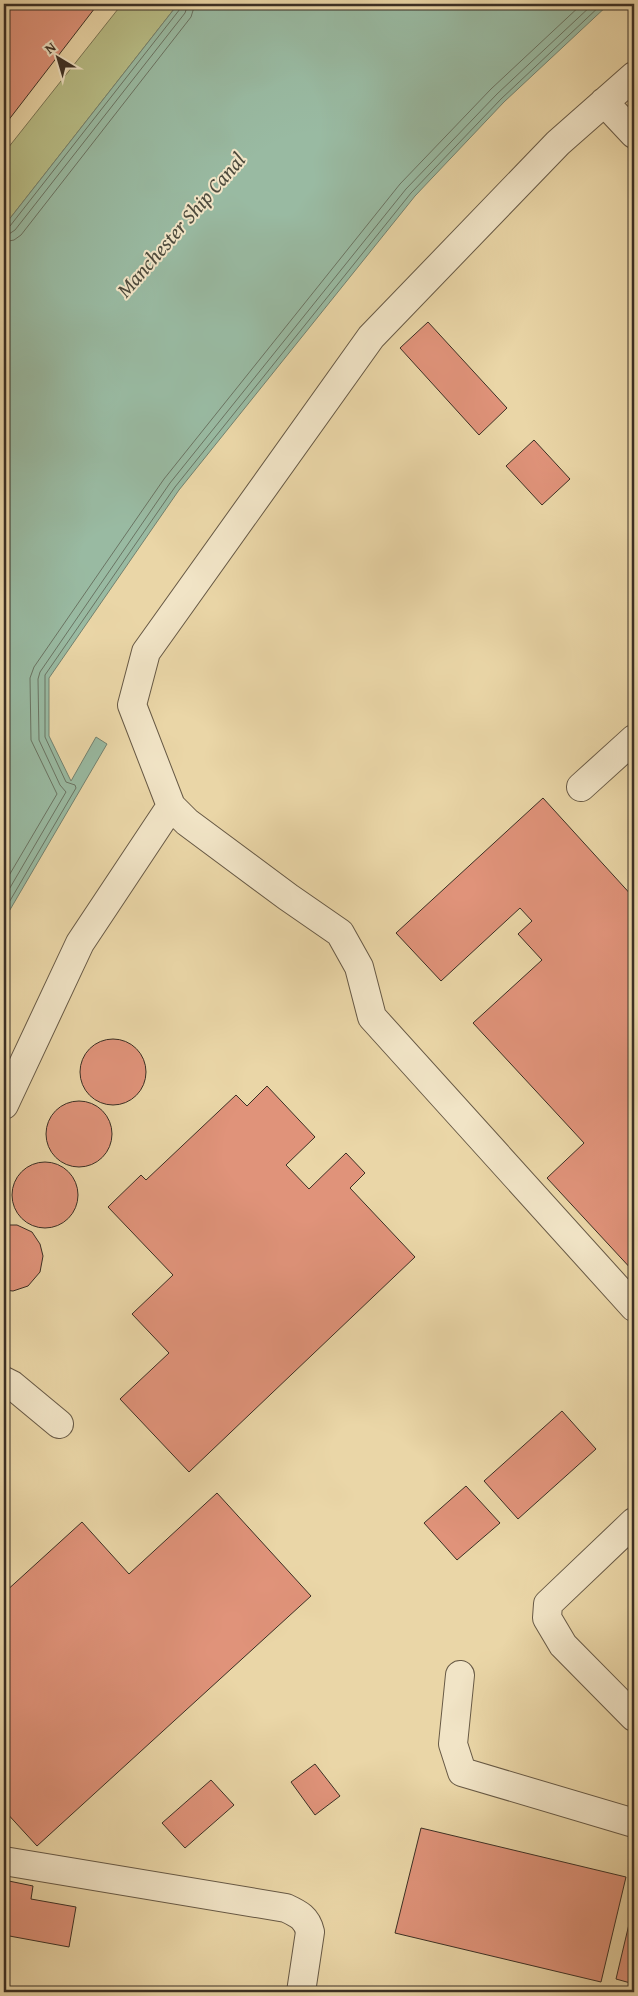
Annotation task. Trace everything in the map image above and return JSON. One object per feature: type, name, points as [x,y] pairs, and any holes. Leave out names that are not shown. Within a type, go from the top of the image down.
[{"type":"lane","points":[[634,76],[558,143],[371,338],[146,652],[132,705],[171,806],[194,828],[340,933],[359,967],[372,1017],[634,1307]]},
{"type":"lane","points":[[604,102],[634,134]]},
{"type":"lane","points":[[581,788],[634,739]]},
{"type":"lane","points":[[4,1105],[80,943],[171,806]]},
{"type":"lane","points":[[4,1381],[12,1385],[59,1424]]},
{"type":"lane","points":[[634,1522],[548,1604],[548,1618],[563,1645],[634,1717]]},
{"type":"lane","points":[[460,1675],[452,1744],[462,1772],[634,1823]]},
{"type":"lane","points":[[4,1861],[286,1908],[303,1917],[308,1924],[310,1932],[301,1992]]},
{"type":"shaded area","points":[[122,4],[178,4],[4,226],[4,153]]},
{"type":"water","name":"Manchester Ship Canal","points":[[178,4],[609,4],[504,102],[415,196],[179,490],[49,678],[49,736],[71,781],[96,737],[107,744],[4,920],[4,226]]},
{"type":"building","points":[[4,4],[98,4],[4,126]]},
{"type":"building","points":[[428,322],[507,408],[479,435],[400,348]]},
{"type":"building","points":[[534,440],[570,479],[542,505],[506,466]]},
{"type":"building","points":[[543,798],[634,898],[634,1272],[547,1178],[584,1143],[473,1023],[542,960],[518,934],[532,921],[520,908],[441,981],[396,933]]},
{"type":"building","points":[[113,1039],[126,1042],[136,1049],[143,1059],[146,1072],[143,1085],[136,1095],[126,1102],[113,1105],[100,1102],[90,1095],[83,1085],[80,1072],[83,1059],[90,1049],[100,1042]]},
{"type":"building","points":[[267,1086],[315,1137],[286,1165],[309,1189],[346,1153],[365,1173],[350,1188],[415,1257],[189,1472],[120,1399],[169,1353],[132,1314],[173,1275],[108,1207],[141,1175],[146,1180],[236,1095],[247,1106]]},
{"type":"building","points":[[79,1101],[92,1104],[102,1111],[109,1121],[112,1134],[109,1147],[102,1157],[92,1164],[79,1167],[66,1164],[56,1157],[49,1147],[46,1134],[49,1121],[56,1111],[66,1104]]},
{"type":"building","points":[[45,1162],[57,1165],[68,1172],[75,1183],[78,1195],[75,1207],[68,1218],[57,1225],[45,1228],[33,1225],[22,1218],[15,1207],[12,1195],[15,1183],[22,1172],[33,1165]]},
{"type":"building","points":[[4,1225],[17,1225],[32,1232],[40,1244],[43,1256],[40,1272],[28,1286],[13,1291],[4,1290]]},
{"type":"building","points":[[562,1411],[596,1449],[518,1519],[484,1481]]},
{"type":"building","points":[[466,1486],[500,1523],[457,1560],[424,1523]]},
{"type":"building","points":[[217,1493],[311,1596],[37,1846],[4,1810],[4,1593],[82,1522],[129,1574]]},
{"type":"building","points":[[315,1764],[340,1796],[315,1815],[291,1782]]},
{"type":"building","points":[[211,1780],[234,1805],[185,1848],[162,1823]]},
{"type":"building","points":[[421,1828],[626,1877],[601,1982],[395,1933]]},
{"type":"building","points":[[4,1880],[33,1886],[31,1899],[76,1907],[69,1947],[4,1935]]},
{"type":"building","points":[[634,1903],[634,1984],[616,1979]]}]
